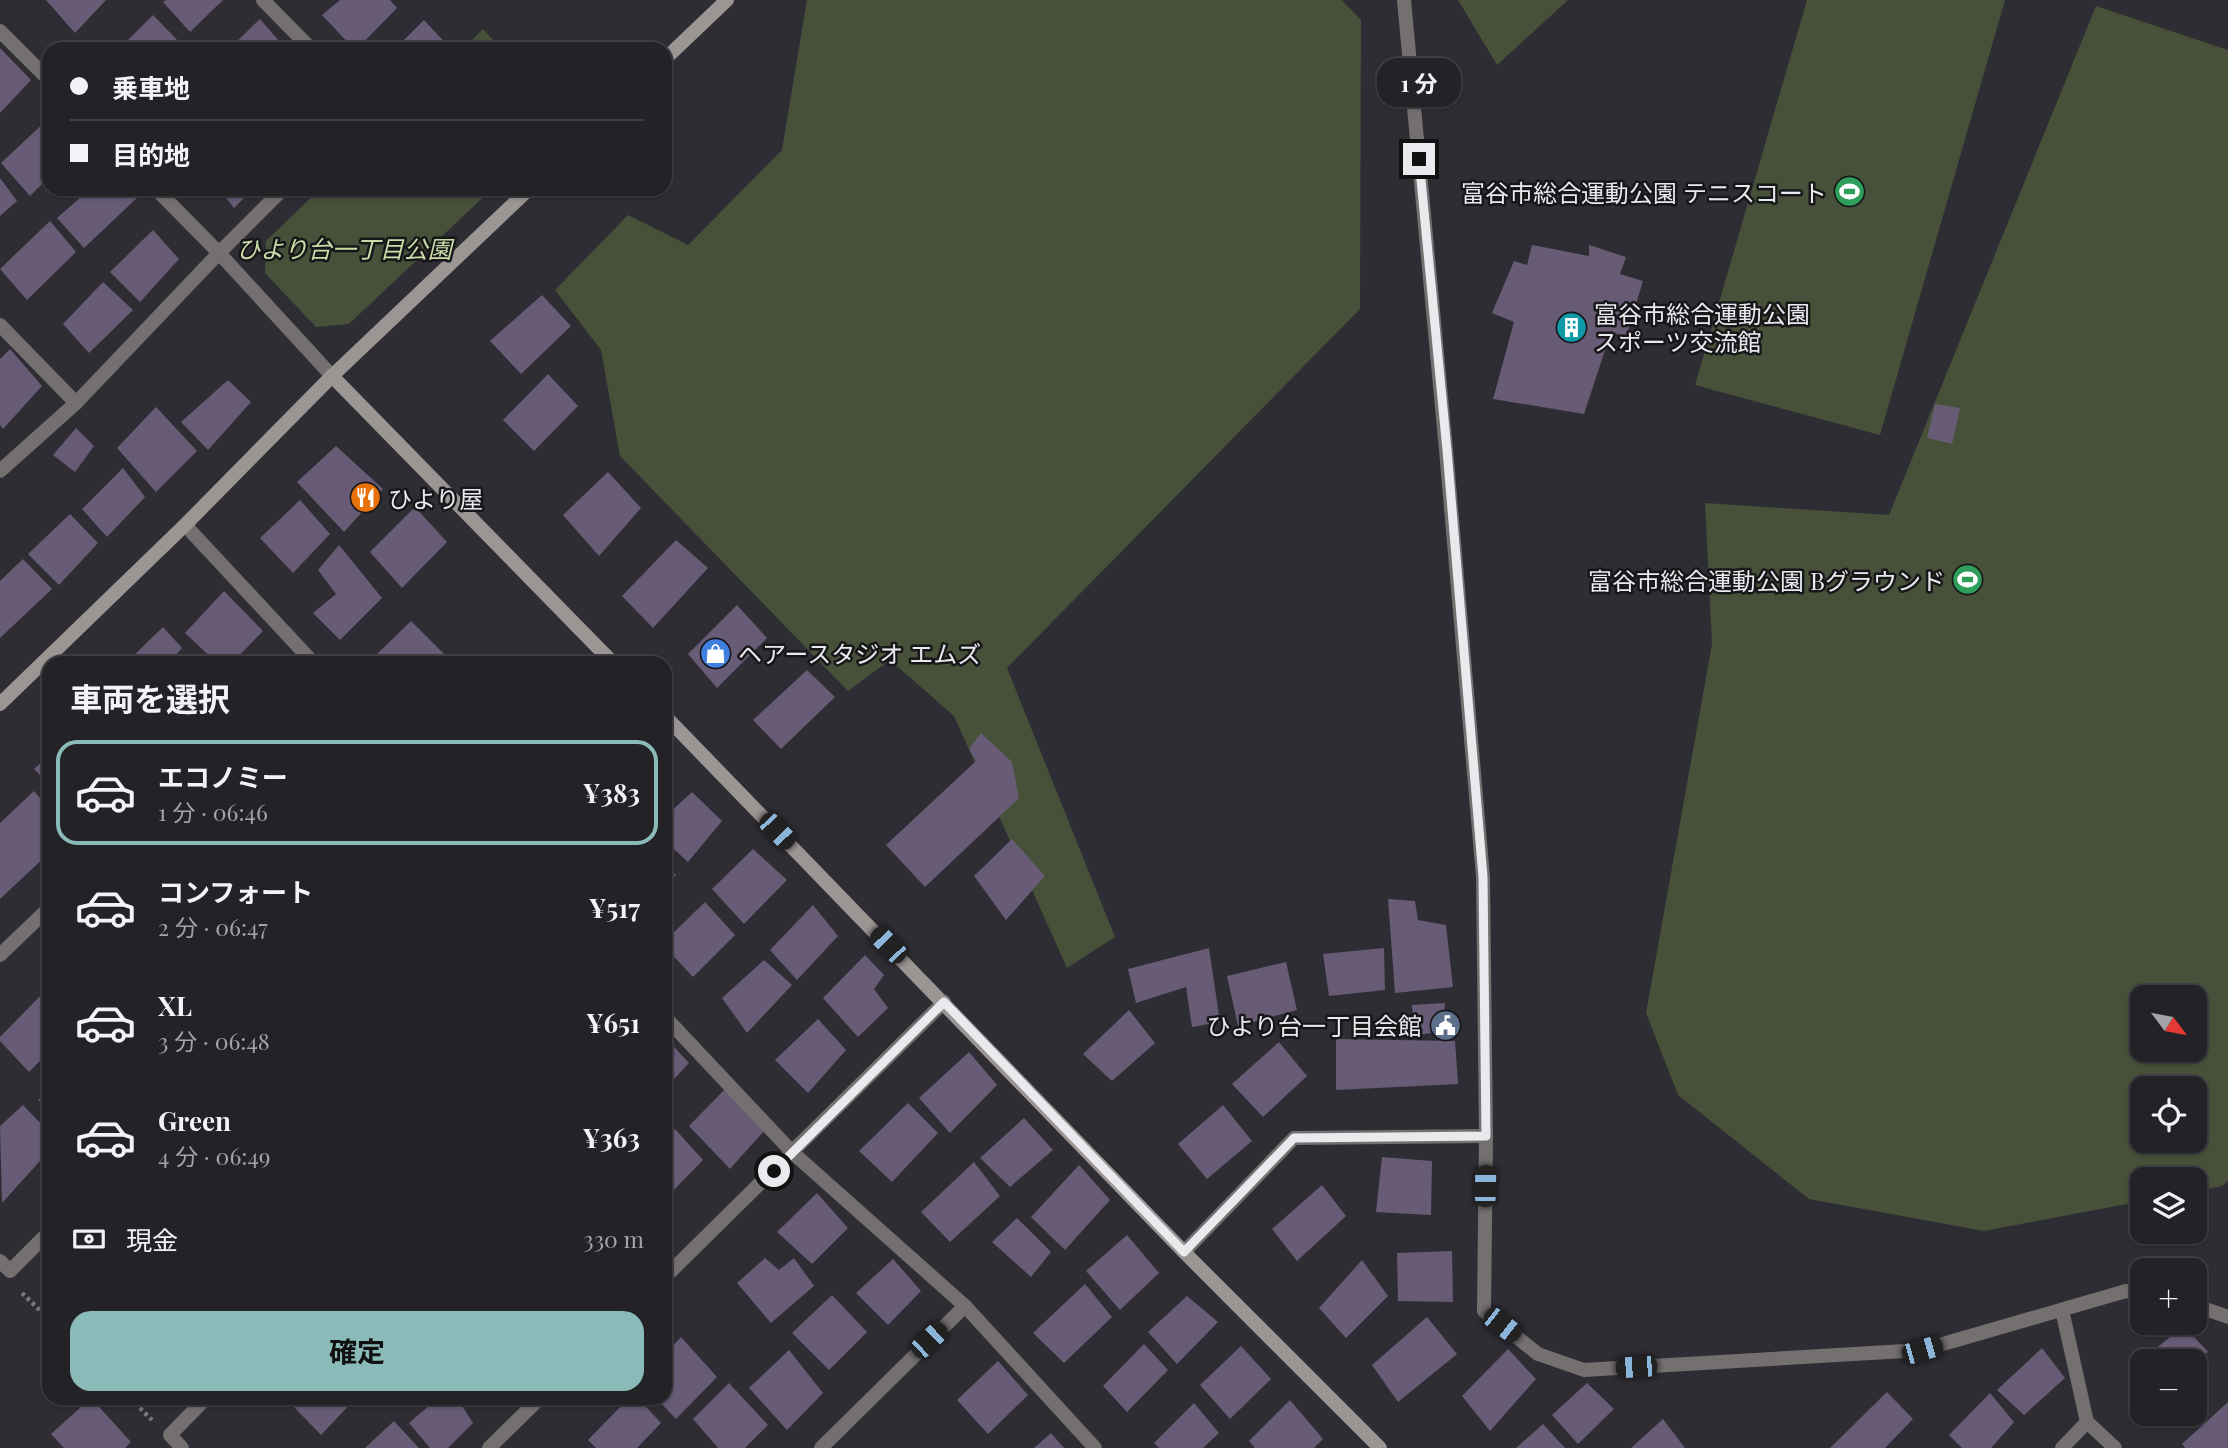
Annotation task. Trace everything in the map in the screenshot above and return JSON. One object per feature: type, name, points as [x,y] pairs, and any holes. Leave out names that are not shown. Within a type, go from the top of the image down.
[{"type":"street","points":[[263,0],[304,42]]},
{"type":"street","points":[[672,53],[727,0]]},
{"type":"street","points":[[1404,0],[1447,450],[1483,877],[1486,1136],[1484,1311],[1538,1354],[1584,1370],[1922,1350],[2130,1292]]},
{"type":"street","points":[[0,31],[42,73]]},
{"type":"street","points":[[163,196],[332,376],[606,656]]},
{"type":"street","points":[[0,471],[76,403],[276,196]]},
{"type":"street","points":[[50,656],[185,525],[332,376],[522,196]]},
{"type":"street","points":[[0,325],[76,403]]},
{"type":"street","points":[[185,525],[303,656]]},
{"type":"street","points":[[0,704],[42,663]]},
{"type":"street","points":[[672,723],[1184,1252],[1380,1448]]},
{"type":"street","points":[[0,955],[42,915]]},
{"type":"street","points":[[672,1270],[944,1002]]},
{"type":"street","points":[[672,1024],[793,1153],[965,1306],[1095,1448]]},
{"type":"street","points":[[1184,1252],[1294,1138],[1486,1136]]},
{"type":"street","points":[[5,1266],[42,1237]]},
{"type":"street","points":[[821,1448],[965,1306]]},
{"type":"street","points":[[2062,1310],[2087,1422],[2115,1448]]},
{"type":"street","points":[[2207,1310],[2228,1317]]},
{"type":"street","points":[[182,1448],[170,1435],[199,1405]]},
{"type":"street","points":[[489,1448],[533,1405]]},
{"type":"street","points":[[2062,1448],[2087,1422]]},
{"type":"path","points":[[5,1266],[18,1288],[42,1312]]},
{"type":"green space","points":[[807,0],[1342,0],[1361,20],[1360,309],[1007,668],[1115,937],[1067,968],[954,716],[890,660],[848,691],[620,456],[601,350],[555,290],[628,215],[688,245],[782,150]]},
{"type":"green space","points":[[1458,0],[1568,0],[1497,65]]},
{"type":"green space","name":"富谷市総合運動公園 テニスコート","points":[[1807,0],[2005,0],[1880,435],[1695,385]]},
{"type":"green space","name":"富谷市総合運動公園 Bグラウンド","points":[[2096,6],[2228,50],[2228,1181],[2222,1186],[2207,1189],[2207,1167],[2130,1167],[2130,1203],[1984,1231],[1809,1199],[1678,1095],[1646,1013],[1712,644],[1705,503],[1889,515]]},
{"type":"green space","points":[[483,29],[495,42],[470,42]]},
{"type":"green space","name":"ひより台一丁目公園","points":[[313,196],[485,196],[349,324],[316,327],[265,273],[266,241]]},
{"type":"building","points":[[46,0],[106,0],[75,33]]},
{"type":"building","points":[[223,0],[190,32],[163,2]]},
{"type":"building","points":[[340,0],[390,0],[397,8],[364,42],[347,42],[322,15]]},
{"type":"building","points":[[153,15],[179,42],[126,42]]},
{"type":"building","points":[[260,19],[280,42],[236,42]]},
{"type":"building","points":[[424,20],[444,42],[402,42]]},
{"type":"building","points":[[0,48],[31,80],[0,113]]},
{"type":"building","points":[[42,125],[42,184],[30,196],[1,163]]},
{"type":"building","points":[[0,178],[17,201],[0,216]]},
{"type":"building","points":[[82,196],[139,196],[84,248],[57,218]]},
{"type":"building","points":[[225,196],[246,196],[234,208]]},
{"type":"building","points":[[50,221],[76,252],[27,300],[0,269]]},
{"type":"building","points":[[153,230],[179,259],[140,302],[110,272]]},
{"type":"building","name":"富谷市総合運動公園 スポーツ交流館","points":[[1532,245],[1589,256],[1589,245],[1626,257],[1620,274],[1643,281],[1626,337],[1611,332],[1584,414],[1493,399],[1514,322],[1492,313],[1514,261],[1527,265]]},
{"type":"building","points":[[103,282],[133,310],[89,353],[63,324]]},
{"type":"building","points":[[542,295],[571,326],[521,374],[490,341]]},
{"type":"building","points":[[10,349],[42,386],[3,429],[0,425],[0,359]]},
{"type":"building","points":[[548,374],[578,406],[534,451],[503,420]]},
{"type":"building","points":[[228,380],[251,402],[208,450],[181,422]]},
{"type":"building","points":[[1935,404],[1960,408],[1952,444],[1927,438]]},
{"type":"building","points":[[156,407],[197,451],[156,492],[117,448]]},
{"type":"building","points":[[76,428],[94,446],[75,472],[53,455]]},
{"type":"building","points":[[336,446],[383,489],[344,532],[297,482]]},
{"type":"building","points":[[123,468],[145,497],[107,537],[82,509]]},
{"type":"building","points":[[608,472],[641,508],[599,556],[563,515]]},
{"type":"building","points":[[300,500],[330,534],[293,573],[260,538]]},
{"type":"building","points":[[415,507],[447,542],[402,588],[370,552]]},
{"type":"building","points":[[70,514],[98,543],[59,585],[28,554]]},
{"type":"building","points":[[676,540],[708,568],[653,628],[622,596]]},
{"type":"building","points":[[339,545],[382,598],[340,640],[313,613],[336,594],[318,570]]},
{"type":"building","points":[[23,559],[52,589],[0,638],[0,581]]},
{"type":"building","points":[[224,591],[263,631],[239,656],[210,656],[185,633]]},
{"type":"building","points":[[737,605],[767,638],[717,688],[688,654]]},
{"type":"building","points":[[411,621],[445,655],[444,656],[375,656]]},
{"type":"building","points":[[163,627],[182,648],[175,656],[133,656]]},
{"type":"building","points":[[807,670],[835,697],[781,749],[753,720]]},
{"type":"building","points":[[981,733],[1012,762],[1019,798],[925,887],[886,845],[976,761],[969,749]]},
{"type":"building","points":[[42,762],[42,778],[34,769]]},
{"type":"building","points":[[34,791],[42,800],[42,860],[0,899],[0,823]]},
{"type":"building","points":[[692,792],[722,821],[688,862],[672,847],[672,811]]},
{"type":"building","points":[[1012,839],[1045,876],[1006,920],[974,876]]},
{"type":"building","points":[[753,849],[787,880],[744,924],[712,889]]},
{"type":"building","points":[[1388,899],[1415,901],[1418,920],[1446,925],[1453,987],[1395,993]]},
{"type":"building","points":[[705,902],[735,935],[693,977],[672,954],[672,934]]},
{"type":"building","points":[[813,905],[838,936],[797,980],[770,950]]},
{"type":"building","points":[[1209,948],[1220,1022],[1192,1027],[1186,987],[1136,1003],[1128,969]]},
{"type":"building","points":[[1384,948],[1385,990],[1329,996],[1323,954]]},
{"type":"building","points":[[865,955],[884,975],[874,989],[888,1008],[858,1037],[823,998]]},
{"type":"building","points":[[764,960],[792,985],[747,1033],[722,998]]},
{"type":"building","points":[[1286,962],[1297,1010],[1238,1026],[1227,976]]},
{"type":"building","points":[[42,994],[42,1059],[29,1072],[0,1041],[0,1037]]},
{"type":"building","points":[[1445,1003],[1442,1031],[1414,1036],[1412,1005]]},
{"type":"building","points":[[1129,1010],[1155,1043],[1112,1081],[1083,1054]]},
{"type":"building","points":[[818,1019],[846,1050],[808,1093],[775,1060]]},
{"type":"building","points":[[1336,1039],[1455,1041],[1458,1084],[1336,1090]]},
{"type":"building","points":[[1279,1042],[1307,1076],[1263,1117],[1232,1084]]},
{"type":"building","points":[[672,1045],[689,1063],[672,1081]]},
{"type":"building","points":[[969,1052],[997,1085],[950,1133],[919,1098]]},
{"type":"building","points":[[726,1088],[764,1131],[730,1169],[689,1126]]},
{"type":"building","points":[[908,1103],[938,1133],[892,1182],[859,1151]]},
{"type":"building","points":[[23,1105],[42,1125],[42,1159],[2,1203],[0,1126]]},
{"type":"building","points":[[1223,1105],[1252,1141],[1207,1179],[1178,1144]]},
{"type":"building","points":[[1024,1118],[1053,1150],[1010,1187],[980,1158]]},
{"type":"building","points":[[675,1129],[703,1160],[672,1192],[672,1132]]},
{"type":"building","points":[[1382,1157],[1432,1161],[1431,1215],[1376,1212]]},
{"type":"building","points":[[974,1162],[1000,1196],[950,1242],[921,1212]]},
{"type":"building","points":[[1079,1165],[1110,1200],[1065,1250],[1031,1217]]},
{"type":"building","points":[[1322,1185],[1346,1216],[1297,1261],[1272,1229]]},
{"type":"building","points":[[817,1193],[848,1228],[812,1264],[777,1232]]},
{"type":"building","points":[[1017,1218],[1051,1252],[1031,1277],[992,1242]]},
{"type":"building","points":[[1127,1235],[1159,1273],[1120,1310],[1086,1271]]},
{"type":"building","points":[[1452,1251],[1453,1302],[1398,1301],[1397,1253]]},
{"type":"building","points":[[765,1258],[779,1270],[794,1258],[814,1286],[771,1323],[737,1283]]},
{"type":"building","points":[[893,1259],[921,1291],[888,1325],[856,1293]]},
{"type":"building","points":[[1362,1260],[1388,1296],[1346,1338],[1319,1308]]},
{"type":"building","points":[[1085,1284],[1112,1317],[1064,1363],[1033,1333]]},
{"type":"building","points":[[832,1295],[867,1332],[829,1370],[792,1333]]},
{"type":"building","points":[[1187,1296],[1218,1322],[1177,1364],[1148,1332]]},
{"type":"building","points":[[1427,1317],[1457,1354],[1398,1402],[1372,1365]]},
{"type":"building","points":[[2173,1335],[2192,1335],[2205,1349],[2155,1349]]},
{"type":"building","points":[[681,1337],[717,1377],[676,1419],[663,1405],[672,1405],[672,1347]]},
{"type":"building","points":[[1144,1344],[1168,1370],[1127,1412],[1103,1386]]},
{"type":"building","points":[[1241,1346],[1271,1379],[1230,1419],[1200,1385]]},
{"type":"building","points":[[2042,1348],[2065,1378],[2024,1415],[1997,1390]]},
{"type":"building","points":[[1508,1349],[1536,1379],[1490,1431],[1462,1396]]},
{"type":"building","points":[[789,1350],[823,1393],[787,1430],[749,1388]]},
{"type":"building","points":[[998,1361],[1028,1395],[988,1434],[957,1400]]},
{"type":"building","points":[[729,1383],[768,1425],[745,1448],[718,1448],[693,1419]]},
{"type":"building","points":[[1587,1383],[1614,1409],[1578,1444],[1552,1415]]},
{"type":"building","points":[[1887,1392],[1913,1419],[1885,1448],[1830,1448]]},
{"type":"building","points":[[1990,1393],[2014,1422],[1991,1448],[1962,1448],[1949,1435]]},
{"type":"building","points":[[1290,1400],[1323,1439],[1314,1448],[1255,1448],[1249,1441]]},
{"type":"building","points":[[2228,1402],[2228,1448],[2185,1448],[2182,1444],[2202,1426],[2207,1426],[2207,1421]]},
{"type":"building","points":[[1194,1403],[1219,1433],[1203,1448],[1159,1448],[1154,1443]]},
{"type":"building","points":[[83,1405],[97,1405],[131,1442],[125,1448],[64,1448],[51,1434]]},
{"type":"building","points":[[292,1405],[349,1405],[321,1435]]},
{"type":"building","points":[[430,1405],[461,1405],[473,1423],[448,1448],[430,1448],[409,1423]]},
{"type":"building","points":[[622,1405],[644,1405],[661,1423],[637,1448],[596,1448],[588,1440]]},
{"type":"building","points":[[1663,1419],[1685,1448],[1631,1448]]},
{"type":"building","points":[[394,1421],[419,1448],[365,1448]]},
{"type":"building","points":[[1543,1424],[1565,1448],[1516,1448]]},
{"type":"building","points":[[1051,1433],[1064,1448],[1034,1448]]},
{"type":"place","name":"富谷市総合運動公園 テニスコート","points":[[1850,192]]},
{"type":"place","name":"富谷市総合運動公園 スポーツ交流館","points":[[1571,327]]},
{"type":"place","name":"ひより屋","points":[[365,498]]},
{"type":"place","name":"富谷市総合運動公園 Bグラウンド","points":[[1968,580]]},
{"type":"place","name":"ヘアースタジオ エムズ","points":[[715,653]]},
{"type":"place","name":"ひより台一丁目会館","points":[[1445,1025]]},
{"type":"route","points":[[774,1171],[944,1002],[1184,1252],[1294,1138],[1486,1136],[1483,877],[1419,159]]}]
